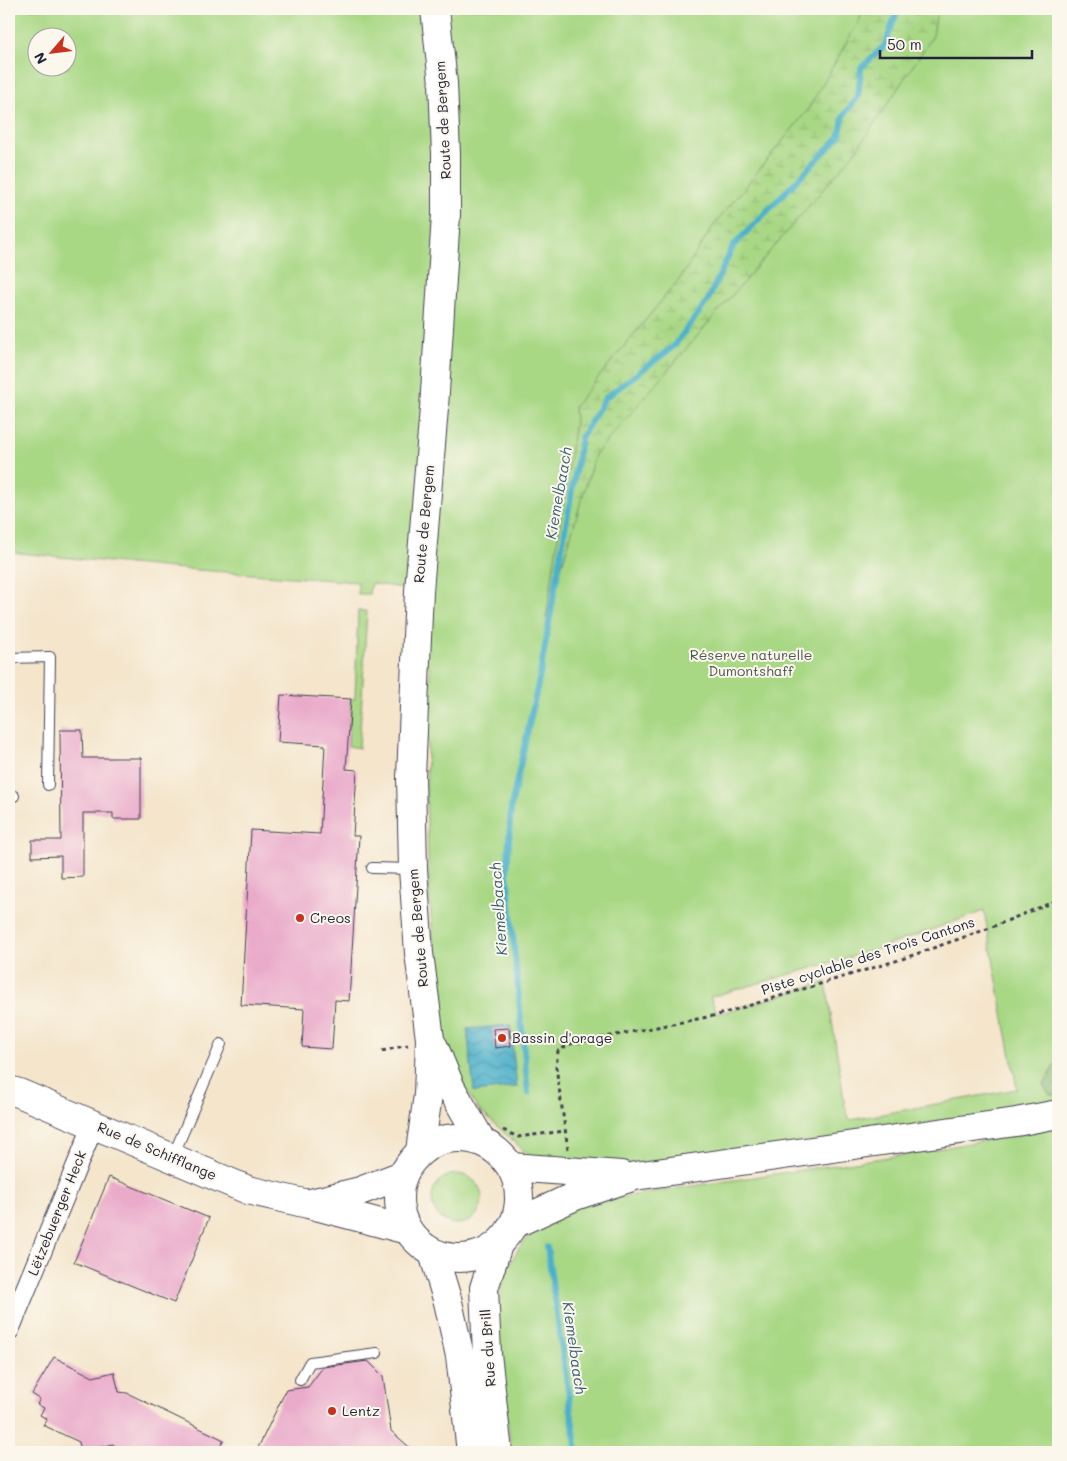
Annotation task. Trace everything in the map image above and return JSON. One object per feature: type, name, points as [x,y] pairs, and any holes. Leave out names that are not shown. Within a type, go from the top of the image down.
[{"type":"main road","name":"Route de Bergem","points":[[420,1151],[428,1095],[430,1039],[419,952],[413,869],[411,777],[419,591],[434,408],[446,214],[443,83],[435,9]]},
{"type":"main road","name":"Route de Bergem","points":[[430,1039],[451,1088],[490,1135]]},
{"type":"main road","name":"Rue de Schifflange","points":[[9,1090],[248,1190],[407,1230]]},
{"type":"main road","points":[[514,1224],[575,1196],[635,1176],[947,1132],[1058,1114]]},
{"type":"main road","points":[[490,1135],[498,1152],[511,1167],[518,1185],[519,1205],[514,1224],[498,1245],[483,1254],[467,1259],[449,1258],[433,1253],[418,1244],[407,1230],[400,1213],[398,1194],[402,1175],[420,1151],[434,1142],[450,1138],[490,1135]]},
{"type":"main road","points":[[511,1167],[635,1176]]},
{"type":"main road","name":"Rue de Schifflange","points":[[308,1204],[360,1191],[402,1175]]},
{"type":"main road","name":"Rue du Brill","points":[[498,1245],[484,1288],[487,1354],[498,1452]]},
{"type":"main road","name":"Rue du Brill","points":[[433,1253],[448,1302],[460,1356],[471,1452]]},
{"type":"street","name":"Lëtzebuerger Heck","points":[[10,1322],[94,1124]]},
{"type":"lane","points":[[9,658],[50,657],[48,785]]},
{"type":"lane","points":[[372,868],[413,869]]},
{"type":"lane","points":[[173,1157],[221,1044]]},
{"type":"lane","points":[[300,1380],[310,1362],[377,1353]]},
{"type":"path","name":"Piste cyclable des Trois Cantons","points":[[681,1022],[718,1015],[902,959],[988,929],[1058,900]]},
{"type":"path","points":[[490,1135],[518,1137],[566,1131]]},
{"type":"green space","name":"Réserve naturelle Dumontshaff","points":[[9,9],[1058,9],[1058,1059],[1043,1085],[1050,1095],[1058,1094],[1058,1114],[635,1176],[531,1157],[477,1108],[464,1087],[446,1041],[439,1006],[429,893],[426,789],[430,667],[415,660],[419,591],[371,583],[369,594],[358,594],[358,582],[172,568],[9,552]],"holes":[[[984,911],[1017,1089],[850,1120],[845,1106],[826,982],[718,1014],[710,997],[875,950]]]},
{"type":"green space","points":[[862,9],[937,9],[933,36],[856,151],[595,455],[546,619],[575,422],[574,407],[681,277],[714,225],[807,111],[860,19]]},
{"type":"green space","points":[[358,611],[367,611],[359,748],[348,746],[351,699],[355,699]]},
{"type":"green space","points":[[1058,1059],[1058,1094],[1050,1095],[1043,1085]]},
{"type":"green space","points":[[1058,1127],[1058,1452],[511,1452],[497,1320],[499,1294],[507,1269],[519,1248],[550,1217],[575,1206],[639,1194],[909,1154]]},
{"type":"green space","points":[[462,1174],[475,1181],[481,1189],[481,1209],[475,1217],[467,1223],[452,1224],[439,1217],[433,1209],[432,1194],[439,1181],[447,1175]]},
{"type":"water","points":[[510,1025],[517,1087],[474,1092],[467,1029]]},
{"type":"building","name":"Creos","points":[[281,695],[351,699],[346,769],[357,770],[353,836],[359,836],[349,1001],[335,1000],[332,1049],[302,1047],[304,1009],[241,1005],[251,830],[320,834],[325,745],[278,742]]},
{"type":"building","points":[[60,730],[82,730],[83,758],[141,758],[141,819],[113,819],[113,813],[83,813],[83,877],[61,878],[61,856],[32,857],[32,840],[61,840]]},
{"type":"building","name":"Bassin d'orage","points":[[509,1028],[511,1046],[495,1048],[493,1029]]},
{"type":"building","points":[[109,1177],[209,1218],[174,1303],[74,1262]]},
{"type":"building","points":[[54,1357],[93,1377],[114,1372],[119,1392],[127,1393],[224,1440],[217,1452],[122,1452],[113,1444],[81,1452],[79,1442],[43,1425],[47,1419],[40,1415],[44,1408],[37,1404],[40,1399],[32,1394]]},
{"type":"building","name":"Lentz","points":[[368,1361],[383,1376],[391,1431],[415,1452],[256,1452],[286,1390],[308,1387],[323,1367]]},
{"type":"waterway","name":"Kiemelbaach","points":[[528,1093],[507,873],[511,807],[540,675],[581,438],[605,398],[674,346],[708,300],[733,246],[839,137],[844,115],[858,97],[861,68],[885,45],[898,9]]},
{"type":"waterway","name":"Kiemelbaach","points":[[547,1247],[577,1452]]},
{"type":"place","name":"Creos","points":[[300,918]]},
{"type":"place","name":"Bassin d'orage","points":[[502,1038]]},
{"type":"place","name":"Lentz","points":[[332,1411]]}]
